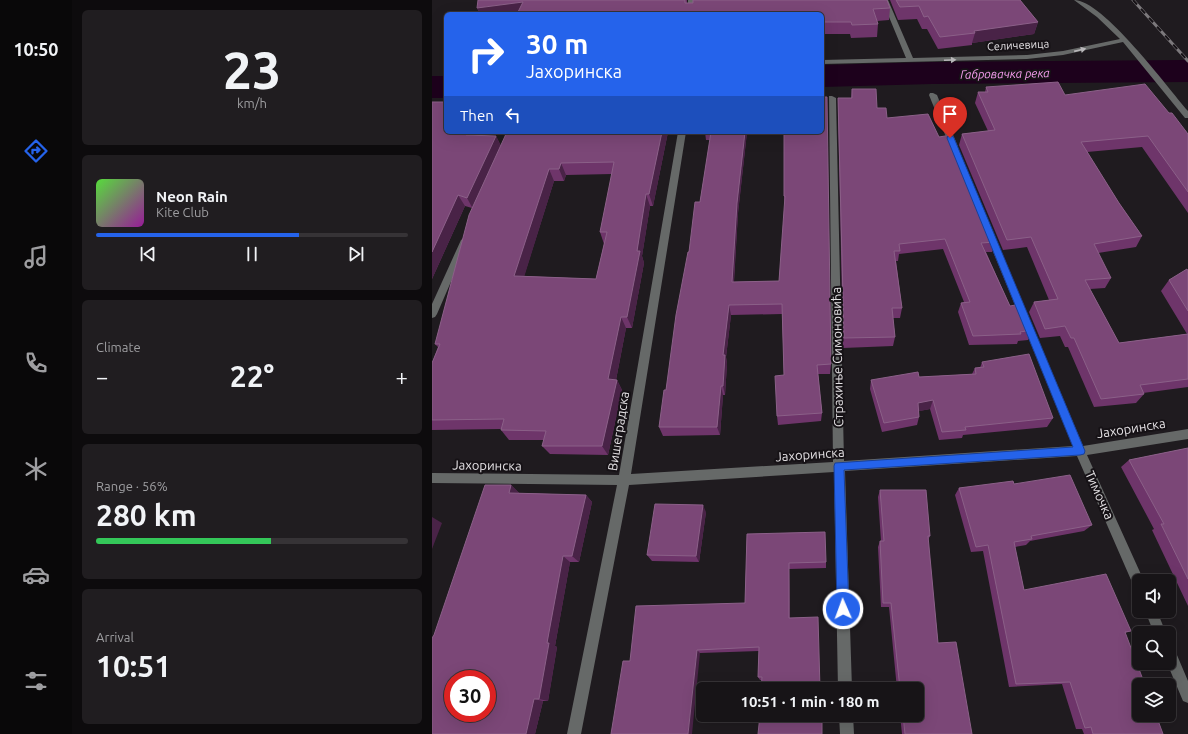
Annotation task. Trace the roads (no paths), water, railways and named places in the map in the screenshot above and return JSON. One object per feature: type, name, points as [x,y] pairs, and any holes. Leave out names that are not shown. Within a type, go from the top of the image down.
[{"type":"street","points":[[691,0],[691,12]]},
{"type":"street","points":[[885,0],[911,61]]},
{"type":"street","points":[[1077,0],[1099,16],[1125,40],[1161,86],[1188,116]]},
{"type":"street","name":"Селичевица","points":[[824,62],[911,61],[1045,56],[1063,54],[1125,40]]},
{"type":"street","points":[[932,95],[957,153]]},
{"type":"street","name":"Страхиње Симоновића","points":[[832,98],[845,682]]},
{"type":"street","name":"Вишеградска","points":[[574,734],[624,480],[682,134]]},
{"type":"street","name":"Тимочка","points":[[987,226],[1080,451],[1134,574]]},
{"type":"street","points":[[432,314],[468,234]]},
{"type":"street","name":"Јахоринска","points":[[432,478],[624,480],[1080,451],[1188,434]]},
{"type":"street","points":[[1176,669],[1188,696]]},
{"type":"street","points":[[846,722],[847,734]]},
{"type":"waterway","name":"Габровачка река","points":[[824,76],[932,73],[1188,71]]},
{"type":"waterway","name":"Габровачка река","points":[[432,87],[444,87]]},
{"type":"railway","points":[[1133,0],[1188,61]]}]
